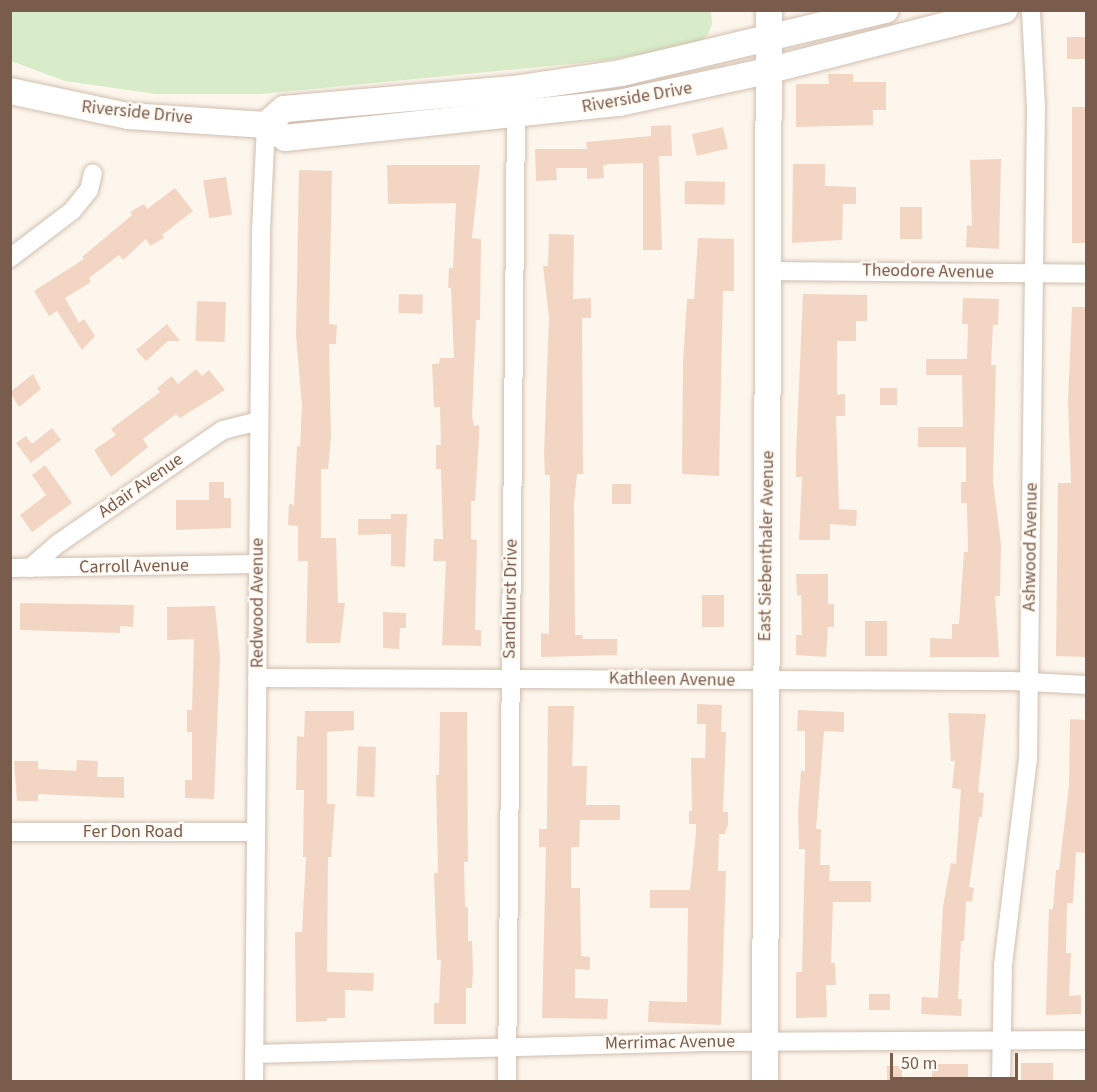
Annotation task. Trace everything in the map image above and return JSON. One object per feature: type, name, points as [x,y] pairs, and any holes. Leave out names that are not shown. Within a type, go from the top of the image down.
[{"type":"main road","name":"East Siebenthaler Avenue","points":[[765,1082],[770,271],[766,72],[769,10]]},
{"type":"main road","name":"Riverside Drive","points":[[266,125],[284,109],[524,87],[621,73],[886,10]]},
{"type":"main road","name":"Riverside Drive","points":[[10,91],[128,116],[266,125],[285,138],[619,104],[766,72],[1004,10]]},
{"type":"street","name":"Ashwood Avenue","points":[[1001,1082],[1003,965],[1026,803],[1030,682],[1036,107],[1031,10]]},
{"type":"street","name":"Sandhurst Drive","points":[[507,1082],[516,116]]},
{"type":"street","name":"Redwood Avenue","points":[[254,1082],[259,421],[266,125]]},
{"type":"street","points":[[10,258],[72,212],[89,190],[93,173]]},
{"type":"street","name":"Theodore Avenue","points":[[770,271],[1086,274]]},
{"type":"street","name":"Adair Avenue","points":[[30,568],[59,543],[223,430],[259,421]]},
{"type":"street","name":"Carroll Avenue","points":[[10,568],[258,564]]},
{"type":"street","name":"Kathleen Avenue","points":[[257,678],[510,678],[1086,684]]},
{"type":"street","name":"Fer Don Road","points":[[10,832],[256,832]]},
{"type":"street","name":"Merrimac Avenue","points":[[254,1054],[764,1041],[1086,1040]]},
{"type":"green space","points":[[11,11],[711,11],[712,24],[708,35],[692,46],[601,61],[260,94],[156,94],[65,81],[11,61]]},
{"type":"building","points":[[1067,37],[1086,37],[1086,59],[1067,59]]},
{"type":"building","points":[[828,74],[853,74],[853,82],[886,82],[886,110],[873,110],[873,125],[796,127],[796,84],[829,84]]},
{"type":"building","points":[[1072,107],[1086,107],[1086,243],[1072,243]]},
{"type":"building","points":[[671,125],[672,156],[659,156],[662,250],[643,250],[643,163],[608,164],[603,166],[604,178],[587,179],[587,168],[556,168],[557,180],[536,181],[535,149],[587,149],[586,142],[651,136],[651,126]]},
{"type":"building","points":[[723,127],[728,148],[697,156],[692,134]]},
{"type":"building","points":[[1001,159],[999,249],[966,247],[967,225],[972,226],[970,160]]},
{"type":"building","points":[[793,164],[825,164],[825,186],[856,187],[856,204],[843,204],[842,240],[792,243]]},
{"type":"building","points":[[387,165],[480,165],[472,238],[481,239],[480,320],[476,320],[472,416],[474,426],[479,425],[479,438],[475,501],[471,501],[471,539],[477,540],[475,630],[481,630],[481,646],[442,645],[446,561],[433,561],[434,539],[443,539],[441,469],[436,469],[436,445],[441,445],[440,407],[434,407],[432,364],[439,364],[440,358],[454,358],[451,288],[448,288],[449,268],[453,268],[456,203],[388,204]]},
{"type":"building","points":[[299,170],[332,171],[329,324],[337,325],[336,344],[329,344],[331,437],[328,469],[321,469],[321,538],[336,538],[338,603],[345,603],[340,643],[306,643],[308,561],[298,561],[298,526],[288,525],[289,504],[294,505],[302,405],[296,336]]},
{"type":"building","points":[[226,177],[232,215],[209,218],[203,181]]},
{"type":"building","points":[[685,181],[725,182],[725,205],[685,204]]},
{"type":"building","points":[[175,188],[193,211],[162,235],[164,238],[150,246],[146,239],[123,260],[119,255],[89,278],[91,282],[65,298],[79,323],[84,319],[95,336],[82,350],[57,311],[49,316],[34,291],[84,259],[82,257],[132,215],[130,212],[144,204],[147,209]]},
{"type":"building","points":[[900,207],[922,207],[922,239],[900,239]]},
{"type":"building","points":[[549,234],[574,235],[573,299],[591,298],[591,318],[582,318],[583,474],[577,474],[574,504],[575,635],[583,635],[582,639],[617,639],[617,655],[541,657],[541,633],[549,634],[550,475],[545,475],[544,454],[549,318],[543,266],[548,266]]},
{"type":"building","points":[[698,238],[734,239],[734,291],[723,291],[719,476],[682,474],[683,362],[687,299],[694,299]]},
{"type":"building","points":[[399,294],[423,295],[422,314],[398,313]]},
{"type":"building","points":[[803,294],[867,295],[867,321],[856,321],[856,341],[837,341],[837,395],[845,394],[845,416],[836,416],[839,509],[857,510],[856,526],[830,524],[830,540],[799,540],[802,477],[796,477],[796,455]]},
{"type":"building","points":[[963,298],[999,299],[998,325],[993,325],[991,365],[996,365],[993,482],[1001,544],[1000,596],[995,596],[999,657],[930,657],[930,638],[952,639],[952,624],[959,624],[964,552],[968,552],[967,503],[961,503],[961,482],[966,482],[966,447],[918,447],[918,427],[963,427],[962,375],[926,375],[926,359],[967,359],[968,324],[962,324]]},
{"type":"building","points":[[197,301],[226,302],[225,342],[196,341]]},
{"type":"building","points":[[1072,307],[1086,307],[1086,657],[1056,656],[1058,483],[1071,483],[1068,402]]},
{"type":"building","points":[[167,324],[180,341],[168,341],[146,361],[136,350]]},
{"type":"building","points":[[196,369],[202,376],[209,370],[225,390],[180,418],[176,414],[143,439],[148,447],[111,477],[94,450],[116,435],[111,429],[160,392],[157,388],[172,376],[178,384]]},
{"type":"building","points":[[33,374],[41,389],[19,407],[10,392]]},
{"type":"building","points":[[880,388],[897,388],[897,405],[880,405]]},
{"type":"building","points":[[52,428],[61,440],[31,463],[16,443],[26,436],[32,444]]},
{"type":"building","points":[[45,465],[72,503],[32,532],[20,515],[46,495],[32,475]]},
{"type":"building","points":[[209,482],[224,482],[224,498],[231,498],[231,528],[176,530],[176,500],[209,500]]},
{"type":"building","points":[[612,484],[631,484],[631,504],[612,504]]},
{"type":"building","points":[[391,514],[407,514],[405,567],[391,566],[391,534],[358,535],[358,519],[391,519]]},
{"type":"building","points":[[796,574],[828,574],[828,604],[834,604],[834,627],[828,627],[826,657],[796,655],[796,635],[802,635],[801,595],[797,596]]},
{"type":"building","points":[[702,595],[724,595],[724,627],[702,627]]},
{"type":"building","points":[[20,603],[134,605],[133,627],[120,626],[120,633],[20,630]]},
{"type":"building","points":[[215,606],[220,657],[214,799],[185,798],[185,780],[192,780],[192,732],[187,732],[187,710],[192,710],[194,639],[167,640],[167,607]]},
{"type":"building","points":[[383,612],[406,613],[406,628],[400,628],[399,649],[383,648]]},
{"type":"building","points":[[865,621],[887,621],[887,656],[865,656]]},
{"type":"building","points":[[697,704],[722,705],[721,732],[726,732],[723,812],[728,812],[728,824],[725,834],[719,834],[718,871],[726,871],[721,1025],[648,1022],[649,1001],[687,1002],[688,908],[650,908],[650,890],[690,890],[696,833],[696,824],[689,824],[689,811],[692,811],[691,758],[705,758],[706,724],[697,724]]},
{"type":"building","points":[[548,706],[574,706],[572,766],[587,766],[586,805],[620,805],[620,820],[580,820],[579,847],[571,847],[571,888],[580,888],[581,956],[590,957],[590,970],[575,969],[575,998],[608,999],[607,1019],[542,1018],[546,847],[539,847],[539,829],[547,829]]},
{"type":"building","points":[[798,710],[844,712],[844,732],[824,731],[816,829],[821,829],[820,865],[830,865],[829,881],[871,881],[871,902],[833,902],[831,963],[835,963],[836,985],[826,985],[827,1017],[796,1018],[796,972],[802,972],[805,849],[799,849],[798,813],[801,771],[805,771],[805,731],[797,731]]},
{"type":"building","points":[[305,711],[354,711],[354,730],[327,732],[327,804],[335,804],[331,857],[328,857],[327,972],[374,973],[373,991],[345,990],[345,1018],[296,1022],[295,932],[302,932],[306,857],[303,857],[304,790],[296,790],[297,736],[304,737]]},
{"type":"building","points":[[440,712],[467,712],[468,862],[464,862],[465,907],[468,907],[468,941],[472,941],[473,970],[472,988],[466,988],[466,1024],[434,1024],[434,1003],[439,1003],[441,960],[437,960],[434,873],[438,873],[436,775],[439,775]]},
{"type":"building","points":[[948,713],[986,714],[978,792],[984,793],[982,817],[979,817],[969,887],[974,888],[972,902],[966,901],[964,941],[961,941],[958,999],[962,999],[961,1016],[921,1014],[922,997],[938,998],[943,906],[951,863],[956,864],[961,789],[952,788],[955,761],[951,761]]},
{"type":"building","points":[[1070,719],[1086,720],[1086,853],[1076,852],[1073,903],[1067,903],[1066,953],[1071,953],[1069,996],[1081,995],[1081,1014],[1046,1015],[1049,909],[1053,909],[1056,870],[1059,870],[1069,786]]},
{"type":"building","points":[[358,746],[376,747],[374,797],[356,796]]},
{"type":"building","points":[[77,760],[98,761],[97,777],[124,777],[124,798],[38,794],[38,801],[17,801],[14,761],[38,761],[38,769],[76,771]]},
{"type":"building","points":[[869,994],[890,994],[890,1010],[869,1010]]},
{"type":"building","points":[[1021,1063],[1053,1063],[1053,1082],[1021,1082]]},
{"type":"building","points":[[932,1064],[968,1064],[968,1082],[932,1082]]},
{"type":"building","points":[[887,1066],[902,1066],[902,1082],[887,1082]]}]
